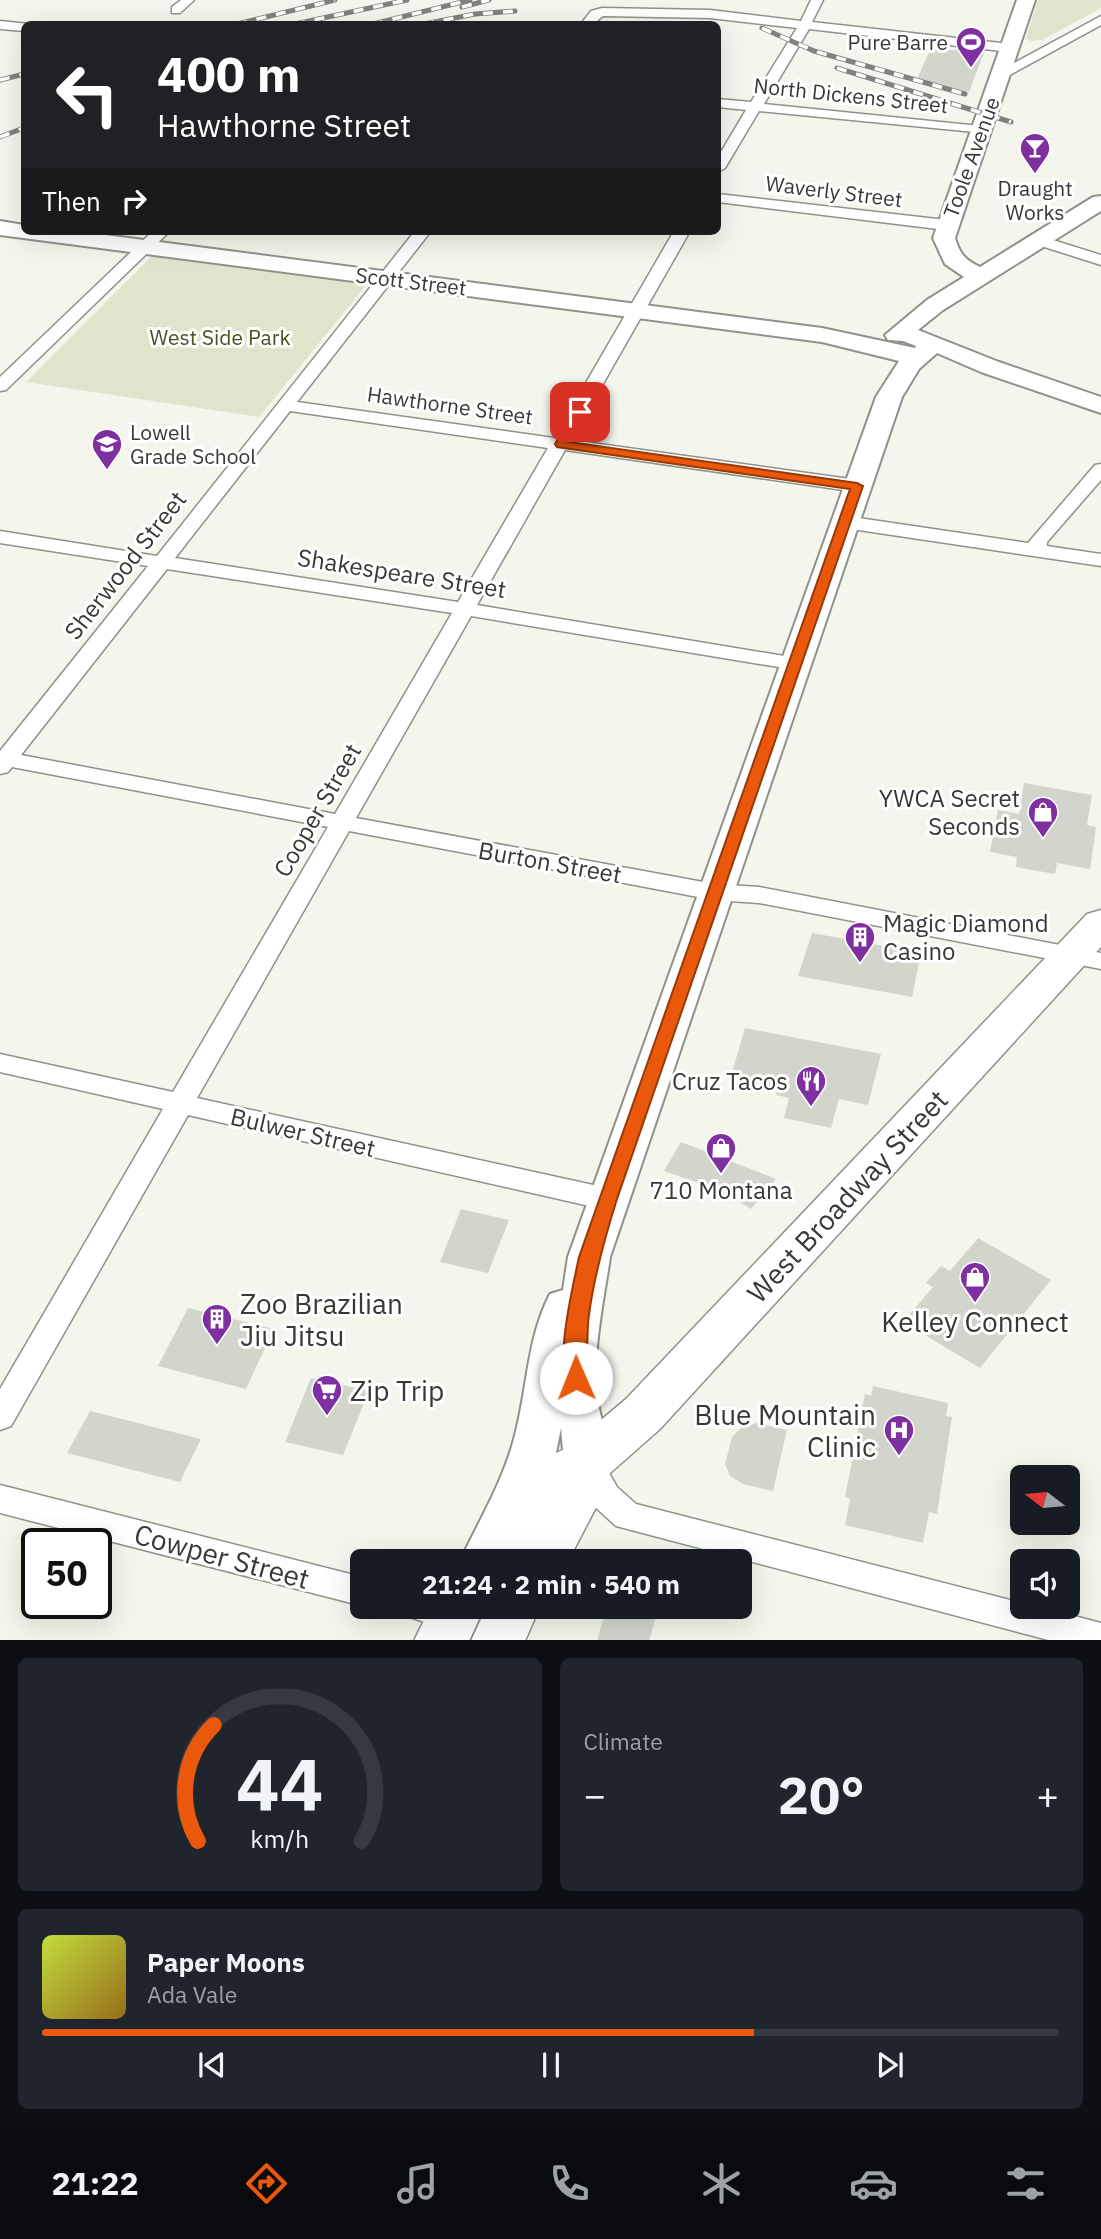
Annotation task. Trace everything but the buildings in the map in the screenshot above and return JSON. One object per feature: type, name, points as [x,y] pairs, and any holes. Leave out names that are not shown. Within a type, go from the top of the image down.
[{"type":"main road","name":"Toole Avenue","points":[[973,283],[948,255],[944,238],[946,225],[1026,0]]},
{"type":"main road","points":[[889,397],[891,343],[934,305],[1101,202]]},
{"type":"main road","name":"Scott Street","points":[[0,228],[21,230]]},
{"type":"main road","name":"Scott Street","points":[[98,235],[154,239],[386,278],[925,348],[972,366],[990,368],[1101,405]]},
{"type":"main road","points":[[548,1549],[578,1494],[587,1462],[586,1435],[577,1408],[575,1349],[589,1257],[607,1199],[889,397],[910,364],[925,348],[925,334],[930,324],[973,283]]},
{"type":"main road","name":"West Broadway Street","points":[[495,1549],[536,1497],[559,1475],[587,1462],[652,1405],[1086,958],[1101,923]]},
{"type":"main road","points":[[491,1549],[527,1470],[538,1434],[550,1357],[573,1281],[589,1257]]},
{"type":"main road","points":[[498,1640],[508,1619]]},
{"type":"street","points":[[176,10],[188,0]]},
{"type":"street","points":[[721,163],[817,0]]},
{"type":"street","points":[[589,21],[595,14],[602,12],[710,14],[1010,48]]},
{"type":"street","points":[[1001,74],[1101,20]]},
{"type":"street","points":[[0,25],[21,27]]},
{"type":"street","points":[[1071,36],[1091,41]]},
{"type":"street","name":"North Dickens Street","points":[[721,103],[980,130]]},
{"type":"street","name":"Waverly Street","points":[[721,198],[946,225]]},
{"type":"street","name":"Sherwood Street","points":[[2,762],[420,235]]},
{"type":"street","name":"Cooper Street","points":[[0,1417],[339,823],[680,235]]},
{"type":"street","points":[[0,386],[154,239]]},
{"type":"street","points":[[1040,241],[1101,260]]},
{"type":"street","points":[[0,361],[22,365]]},
{"type":"street","name":"Hawthorne Street","points":[[285,405],[857,486]]},
{"type":"street","points":[[1037,550],[1038,541],[1101,469]]},
{"type":"street","points":[[845,522],[1101,560]]},
{"type":"street","name":"Shakespeare Street","points":[[0,537],[463,608],[796,664]]},
{"type":"street","name":"Burton Street","points":[[2,762],[714,892],[759,895],[1086,958]]},
{"type":"street","name":"Bulwer Street","points":[[0,1063],[607,1199]]},
{"type":"street","points":[[587,1462],[606,1497],[627,1516],[1034,1631],[1101,1638]]},
{"type":"street","name":"Cowper Street","points":[[0,1499],[350,1589]]},
{"type":"green space","points":[[1038,0],[1101,0],[1101,8],[1042,40],[1030,41],[1026,38]]},
{"type":"green space","name":"West Side Park","points":[[153,255],[368,283],[259,417],[26,382]]},
{"type":"railway","points":[[249,21],[335,0]]},
{"type":"railway","points":[[309,21],[407,0]]},
{"type":"railway","points":[[385,21],[470,0]]},
{"type":"railway","points":[[462,7],[489,0]]},
{"type":"railway","points":[[439,21],[475,14],[515,11]]},
{"type":"railway","points":[[762,28],[814,51],[965,94]]},
{"type":"railway","points":[[837,68],[1011,122]]},
{"type":"railway","points":[[0,80],[21,75]]},
{"type":"railway","points":[[0,137],[21,129]]},
{"type":"place","name":"Pure Barre","points":[[971,69]]},
{"type":"place","name":"Draught Works","points":[[1035,175]]},
{"type":"place","name":"Lowell Grade School","points":[[107,471]]},
{"type":"place","name":"YWCA Secret Seconds","points":[[1043,839]]},
{"type":"place","name":"Magic Diamond Casino","points":[[860,964]]},
{"type":"place","name":"Cruz Tacos","points":[[811,1108]]},
{"type":"place","name":"710 Montana","points":[[721,1175]]},
{"type":"place","name":"Kelley Connect","points":[[975,1304]]},
{"type":"place","name":"Zoo Brazilian Jiu Jitsu","points":[[217,1346]]},
{"type":"place","name":"Zip Trip","points":[[327,1417]]},
{"type":"place","name":"Blue Mountain Clinic","points":[[899,1457]]},
{"type":"route","points":[[576,1378],[575,1349],[579,1313],[589,1257],[607,1199],[857,486],[561,444],[580,412]]}]
